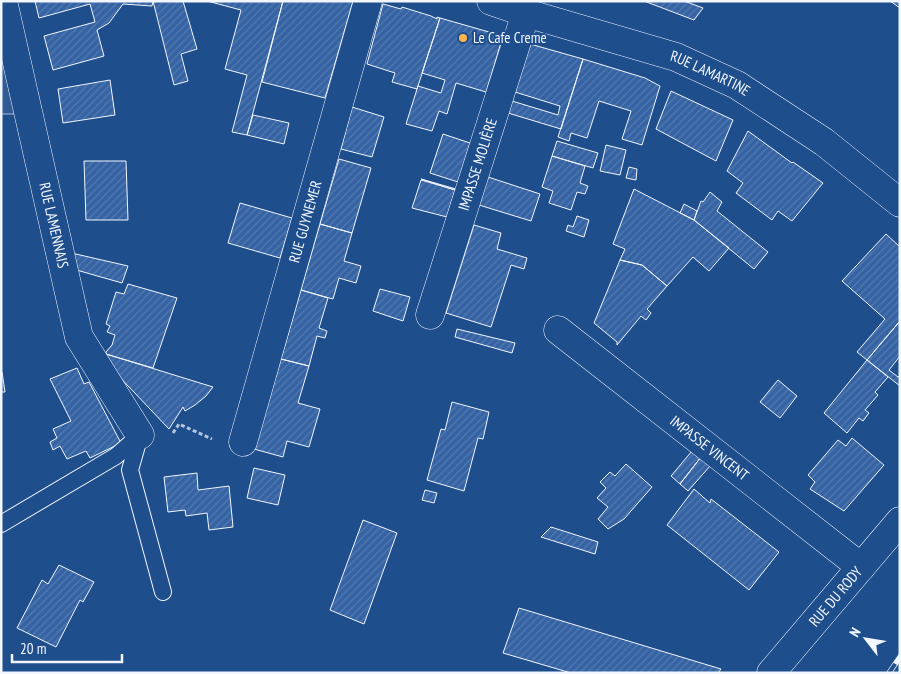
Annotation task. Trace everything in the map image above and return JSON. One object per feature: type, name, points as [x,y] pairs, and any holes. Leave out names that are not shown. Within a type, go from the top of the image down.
[{"type":"street","name":"RUE LAMENNAIS","points":[[3,1],[79,337],[140,435]]},
{"type":"street","name":"RUE GUYNEMER","points":[[243,442],[368,1]]},
{"type":"street","name":"RUE LAMARTINE","points":[[490,1],[676,57],[737,85],[824,142],[900,203]]},
{"type":"street","name":"IMPASSE MOLIÈRE","points":[[430,315],[526,13]]},
{"type":"street","name":"IMPASSE VINCENT","points":[[558,330],[861,567]]},
{"type":"street","name":"RUE DU RODY","points":[[771,673],[900,521]]},
{"type":"lane","points":[[1,524],[116,456],[140,435]]},
{"type":"lane","points":[[140,435],[130,470],[163,592]]},
{"type":"path","points":[[140,435],[173,433],[179,424],[224,445],[243,442]]},
{"type":"shaded area","points":[[1,32],[15,114],[1,114]]},
{"type":"building","points":[[35,1],[153,1],[152,6],[123,4],[109,23],[97,30],[104,56],[53,70],[44,36],[95,22],[90,4],[39,18]]},
{"type":"building","points":[[153,1],[183,1],[197,49],[181,54],[188,81],[174,85]]},
{"type":"building","points":[[207,1],[283,1],[247,135],[232,132],[247,75],[225,69],[241,10]]},
{"type":"building","points":[[283,1],[353,1],[325,98],[262,82]]},
{"type":"building","points":[[644,1],[684,1],[703,8],[694,20]]},
{"type":"building","points":[[890,1],[900,1],[900,8]]},
{"type":"building","points":[[383,4],[401,9],[402,7],[437,19],[437,17],[440,18],[417,89],[392,82],[395,73],[367,64]]},
{"type":"building","points":[[440,18],[503,36],[486,92],[456,83],[447,114],[439,111],[432,131],[406,124],[418,86],[441,93],[445,80],[422,73]]},
{"type":"building","points":[[530,44],[583,59],[561,129],[508,113],[512,101],[558,115],[560,106],[515,92]]},
{"type":"building","points":[[583,59],[645,78],[660,86],[642,145],[622,139],[631,111],[599,101],[587,138],[571,133],[569,141],[558,137]]},
{"type":"building","points":[[110,80],[115,115],[63,123],[58,89]]},
{"type":"building","points":[[671,91],[733,120],[716,161],[656,129]]},
{"type":"building","points":[[352,107],[384,117],[372,157],[341,149]]},
{"type":"building","points":[[253,115],[289,123],[284,144],[247,135]]},
{"type":"building","points":[[748,131],[823,183],[792,221],[778,211],[772,220],[736,193],[743,183],[727,171]]},
{"type":"building","points":[[443,134],[470,143],[458,182],[430,173]]},
{"type":"building","points":[[557,141],[598,153],[593,168],[552,156]]},
{"type":"building","points":[[606,145],[626,150],[620,175],[600,171]]},
{"type":"building","points":[[552,156],[585,166],[580,183],[588,186],[585,194],[577,192],[571,210],[549,203],[553,191],[542,187]]},
{"type":"building","points":[[339,159],[371,168],[352,233],[320,224]]},
{"type":"building","points":[[84,161],[126,161],[128,220],[86,220]]},
{"type":"building","points":[[629,167],[637,169],[636,180],[626,178]]},
{"type":"building","points":[[488,177],[540,194],[531,221],[479,205]]},
{"type":"building","points":[[421,179],[456,189],[455,190]]},
{"type":"building","points":[[421,180],[455,190],[447,217],[412,208]]},
{"type":"building","points":[[634,189],[694,220],[729,248],[709,271],[693,257],[667,286],[642,265],[620,260],[625,249],[613,244]]},
{"type":"building","points":[[710,192],[722,202],[717,211],[768,252],[754,269],[694,220],[701,201],[703,202]]},
{"type":"building","points":[[240,203],[292,218],[280,258],[228,243]]},
{"type":"building","points":[[684,204],[697,211],[694,220],[680,213]]},
{"type":"building","points":[[577,216],[589,220],[584,237],[566,231],[568,225],[573,227]]},
{"type":"building","points":[[320,224],[352,233],[344,261],[361,266],[356,283],[339,278],[333,299],[301,290]]},
{"type":"building","points":[[474,225],[501,233],[497,249],[527,258],[524,269],[511,265],[491,327],[446,313]]},
{"type":"building","points":[[886,234],[900,247],[900,321],[867,360],[857,352],[885,319],[842,281]]},
{"type":"building","points":[[67,252],[128,266],[122,283],[73,269]]},
{"type":"building","points":[[620,260],[642,265],[667,286],[647,309],[651,313],[646,320],[641,316],[617,345],[617,342],[594,323]]},
{"type":"building","points":[[128,284],[177,298],[153,368],[106,354],[112,345],[115,335],[107,332],[110,326],[106,324],[116,292],[124,294]]},
{"type":"building","points":[[380,289],[410,297],[403,321],[373,311]]},
{"type":"building","points":[[301,290],[328,298],[319,328],[327,331],[325,338],[317,336],[309,366],[281,359]]},
{"type":"building","points":[[900,321],[900,356],[889,370],[898,377],[900,375],[900,386],[867,360]]},
{"type":"building","points":[[457,329],[515,343],[512,353],[455,337]]},
{"type":"building","points":[[106,354],[213,387],[195,405],[185,411],[183,407],[169,429],[112,369]]},
{"type":"building","points":[[281,359],[309,366],[298,403],[320,409],[309,447],[287,441],[283,457],[254,449]]},
{"type":"building","points":[[867,360],[888,377],[875,392],[878,395],[865,410],[869,413],[863,421],[859,418],[847,433],[824,413]]},
{"type":"building","points":[[77,368],[84,384],[89,382],[121,443],[90,458],[86,451],[67,459],[60,446],[53,450],[50,442],[57,438],[53,429],[71,421],[50,379]]},
{"type":"building","points":[[2,372],[5,392],[1,392]]},
{"type":"building","points":[[778,380],[797,396],[780,418],[760,402]]},
{"type":"building","points":[[452,402],[489,412],[483,439],[478,438],[464,491],[427,480],[441,429],[445,430]]},
{"type":"building","points":[[852,438],[884,465],[844,511],[810,489],[815,482],[808,475],[838,440],[846,446]]},
{"type":"building","points":[[692,451],[701,457],[680,484],[671,476]]},
{"type":"building","points":[[701,457],[711,465],[688,491],[680,484]]},
{"type":"building","points":[[626,464],[652,487],[624,519],[608,529],[598,519],[608,507],[597,498],[606,488],[600,482],[610,472],[615,476]]},
{"type":"building","points":[[254,468],[285,475],[278,505],[247,498]]},
{"type":"building","points":[[197,473],[198,490],[229,486],[233,527],[209,530],[207,513],[186,516],[185,510],[168,512],[164,477]]},
{"type":"building","points":[[694,489],[710,503],[711,499],[779,552],[749,590],[667,525]]},
{"type":"building","points":[[425,490],[437,493],[434,503],[422,500]]},
{"type":"building","points":[[363,520],[397,533],[364,624],[330,610]]},
{"type":"building","points":[[551,527],[598,542],[595,554],[541,537]]},
{"type":"building","points":[[59,565],[94,582],[83,602],[80,600],[56,647],[17,628],[42,580],[48,584]]},
{"type":"building","points":[[519,608],[721,669],[718,673],[571,673],[503,653]]},
{"type":"railway","points":[[889,673],[900,657]]},
{"type":"place","name":"Le Cafe Creme","points":[[463,38]]}]
